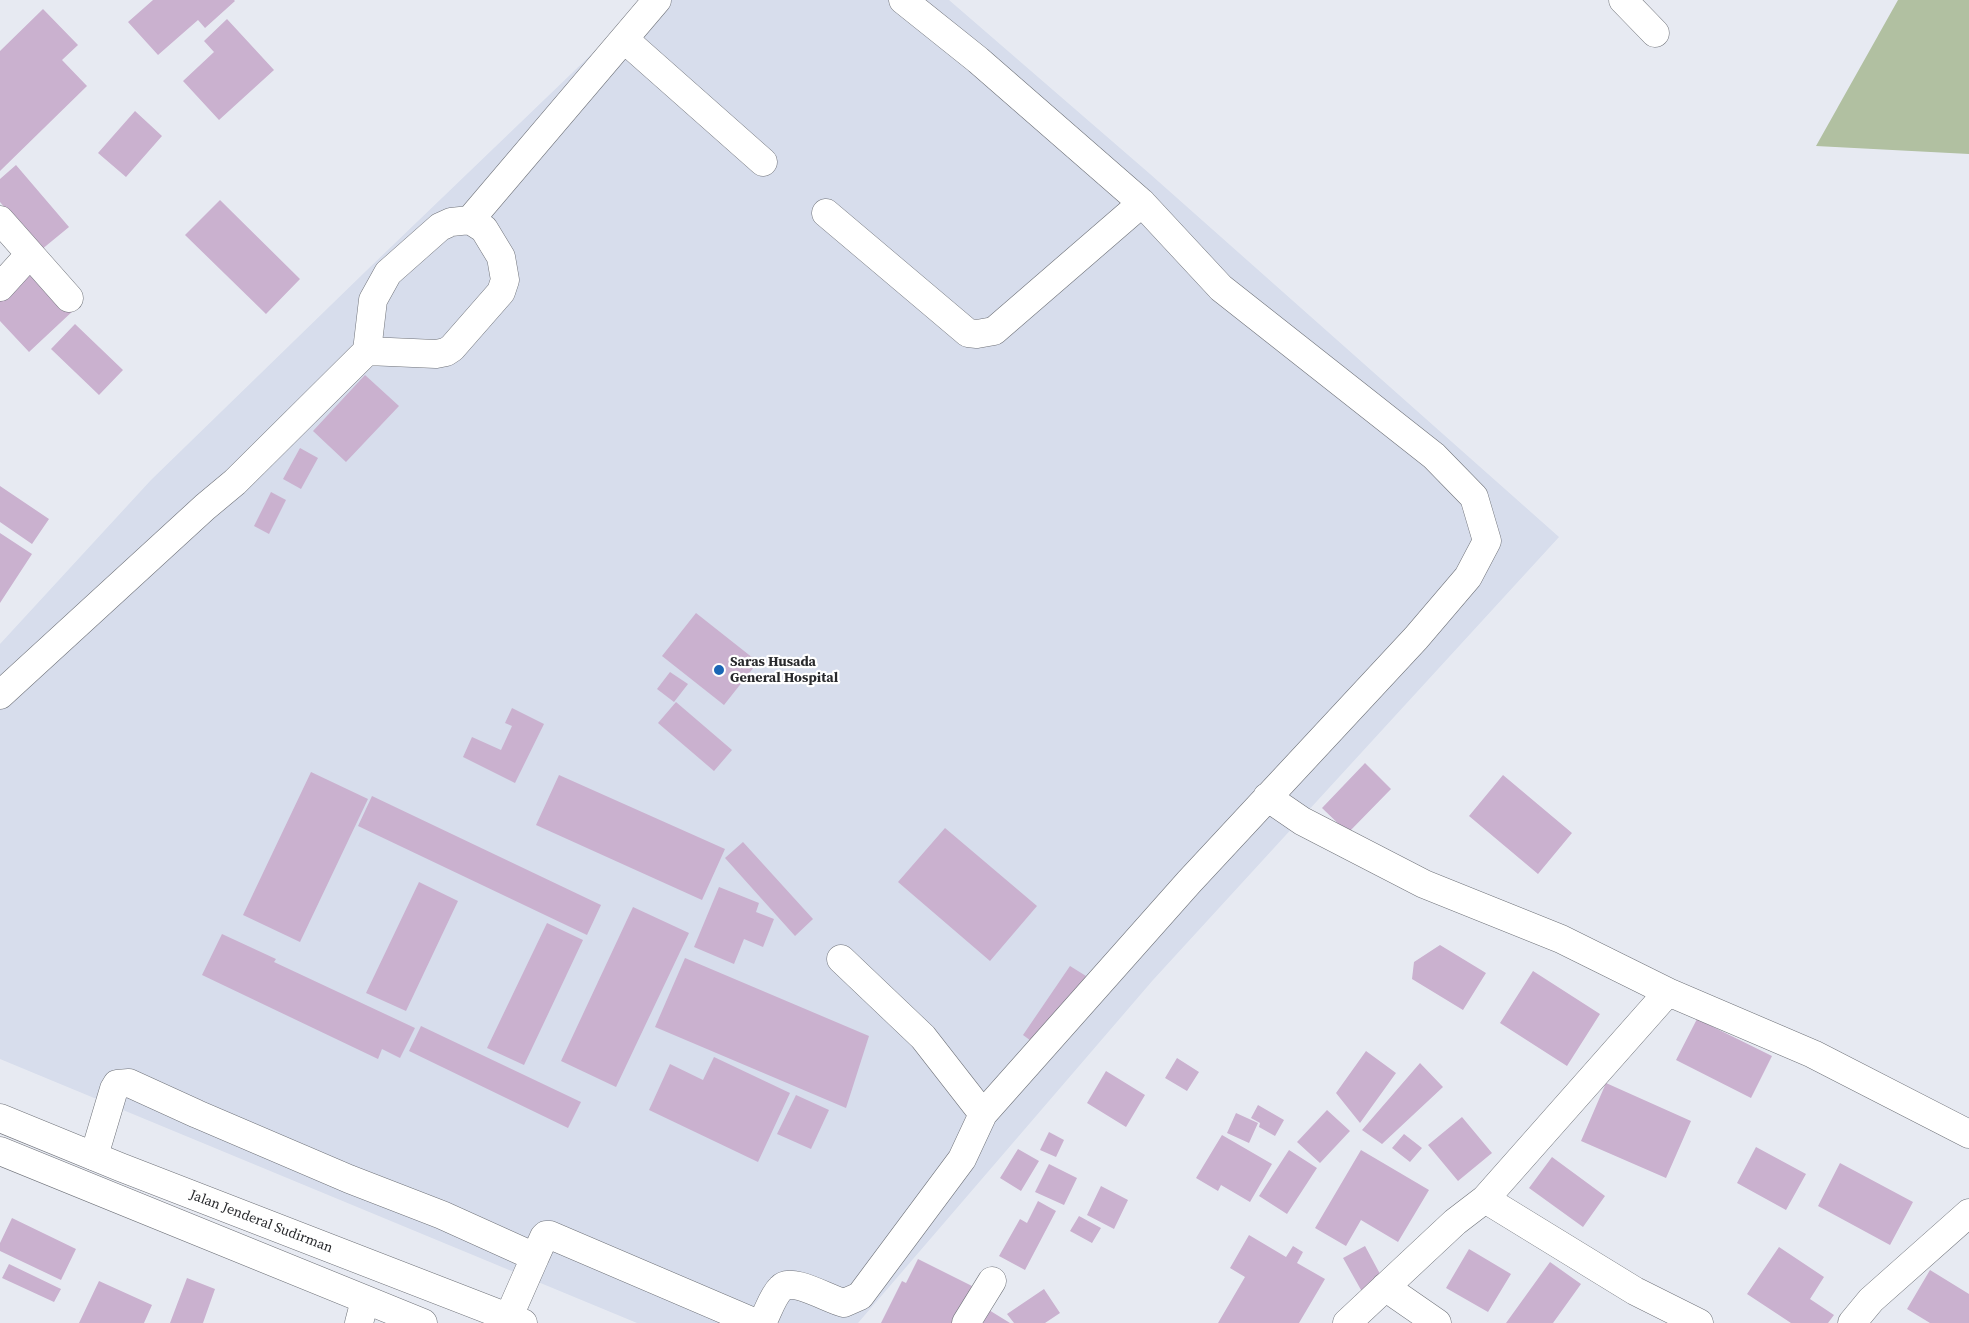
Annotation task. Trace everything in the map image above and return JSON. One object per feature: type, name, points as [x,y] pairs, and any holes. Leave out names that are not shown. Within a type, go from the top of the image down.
[{"type":"street","points":[[470,220],[657,0]]},
{"type":"street","points":[[762,1323],[777,1292],[782,1286],[787,1284],[800,1286],[844,1303],[860,1296],[962,1159],[983,1114],[1189,882],[1416,638],[1468,577],[1487,541],[1474,497],[1434,456],[1221,288],[1142,203],[978,60],[903,0]]},
{"type":"street","points":[[1623,0],[1655,32]]},
{"type":"street","points":[[624,39],[763,162]]},
{"type":"street","points":[[826,213],[968,333],[977,334],[994,331],[1142,203]]},
{"type":"street","points":[[0,220],[70,298]]},
{"type":"street","points":[[0,695],[205,507],[235,482],[366,351],[373,300],[388,273],[440,227],[451,222],[470,220],[484,229],[501,257],[504,280],[501,292],[452,348],[446,352],[436,354],[366,351]]},
{"type":"street","points":[[0,287],[30,254]]},
{"type":"street","points":[[1267,797],[1302,821],[1424,884],[1561,939],[1668,992],[1813,1054],[1969,1134]]},
{"type":"street","points":[[840,959],[923,1037],[983,1114]]},
{"type":"street","points":[[1347,1323],[1455,1222],[1485,1199],[1668,992]]},
{"type":"street","points":[[58,1175],[83,1152],[117,1084],[129,1082],[197,1114],[349,1179],[442,1215],[535,1257]]},
{"type":"street","name":"Jalan Jenderal Sudirman","points":[[0,1118],[513,1321]]},
{"type":"street","points":[[0,1151],[106,1194],[362,1312],[423,1323]]},
{"type":"street","points":[[106,1194],[120,1167]]},
{"type":"street","points":[[1485,1199],[1635,1291],[1699,1323]]},
{"type":"street","points":[[1852,1323],[1871,1300],[1969,1213]]},
{"type":"street","points":[[513,1321],[535,1257],[544,1237],[550,1235],[756,1323]]},
{"type":"street","points":[[966,1323],[992,1281]]},
{"type":"street","points":[[1385,1287],[1437,1323]]},
{"type":"shaded area","name":"Saras Husada General Hospital","points":[[648,0],[949,0],[1150,174],[1559,537],[1153,980],[858,1323],[637,1323],[0,1059],[0,644],[151,480]]},
{"type":"green space","points":[[1898,0],[1969,0],[1969,154],[1816,146]]},
{"type":"building","points":[[153,0],[235,1],[205,28],[198,20],[158,55],[128,22]]},
{"type":"building","points":[[43,9],[78,45],[62,60],[87,86],[0,171],[0,51]]},
{"type":"building","points":[[227,19],[274,70],[219,120],[183,81],[214,52],[204,41]]},
{"type":"building","points":[[135,111],[162,136],[126,177],[98,153]]},
{"type":"building","points":[[16,165],[69,227],[41,250],[0,202],[0,179]]},
{"type":"building","points":[[220,200],[300,279],[266,314],[185,235]]},
{"type":"building","points":[[31,262],[75,309],[29,352],[0,321],[0,293]]},
{"type":"building","points":[[75,324],[123,370],[99,395],[51,349]]},
{"type":"building","points":[[365,375],[399,406],[346,462],[313,431]]},
{"type":"building","points":[[300,448],[318,458],[301,489],[283,479]]},
{"type":"building","points":[[0,486],[49,519],[32,544],[0,522]]},
{"type":"building","points":[[271,492],[286,500],[269,534],[254,526]]},
{"type":"building","points":[[0,533],[32,554],[0,603]]},
{"type":"building","points":[[696,613],[758,662],[724,705],[662,656]]},
{"type":"building","points":[[670,672],[688,684],[674,702],[657,689]]},
{"type":"building","points":[[676,702],[732,750],[714,771],[658,723]]},
{"type":"building","points":[[512,708],[544,724],[515,783],[463,757],[472,737],[501,750],[512,726],[505,723]]},
{"type":"building","points":[[1365,763],[1391,789],[1348,833],[1322,808]]},
{"type":"building","points":[[311,772],[368,799],[300,942],[243,915]]},
{"type":"building","points":[[559,775],[725,849],[702,900],[536,825]]},
{"type":"building","points":[[1503,775],[1572,833],[1538,874],[1469,816]]},
{"type":"building","points":[[372,796],[601,905],[587,935],[358,826]]},
{"type":"building","points":[[945,828],[1037,906],[990,961],[898,882]]},
{"type":"building","points":[[743,842],[813,919],[795,936],[725,858]]},
{"type":"building","points":[[419,882],[458,901],[406,1011],[366,993]]},
{"type":"building","points":[[719,887],[759,903],[756,912],[774,919],[763,947],[744,939],[734,964],[694,947]]},
{"type":"building","points":[[633,907],[689,933],[616,1087],[561,1061]]},
{"type":"building","points":[[547,923],[583,940],[524,1065],[487,1048]]},
{"type":"building","points":[[222,934],[276,959],[274,962],[415,1028],[400,1058],[382,1049],[378,1059],[202,975]]},
{"type":"building","points":[[1440,945],[1486,973],[1463,1010],[1412,979],[1414,962]]},
{"type":"building","points":[[685,958],[869,1036],[846,1108],[655,1027]]},
{"type":"building","points":[[1070,966],[1086,976],[1038,1046],[1023,1035]]},
{"type":"building","points":[[1533,971],[1600,1014],[1567,1066],[1500,1023]]},
{"type":"building","points":[[1697,1019],[1772,1056],[1751,1098],[1676,1060]]},
{"type":"building","points":[[421,1026],[581,1102],[568,1128],[409,1051]]},
{"type":"building","points":[[1366,1051],[1396,1073],[1360,1123],[1336,1093]]},
{"type":"building","points":[[714,1057],[790,1093],[758,1162],[649,1110],[670,1064],[703,1080]]},
{"type":"building","points":[[1177,1058],[1199,1072],[1187,1091],[1165,1078]]},
{"type":"building","points":[[1420,1063],[1443,1087],[1382,1144],[1362,1130]]},
{"type":"building","points":[[1106,1071],[1145,1095],[1126,1127],[1087,1103]]},
{"type":"building","points":[[1606,1083],[1691,1121],[1666,1178],[1581,1141]]},
{"type":"building","points":[[796,1095],[829,1110],[811,1149],[777,1134]]},
{"type":"building","points":[[1258,1105],[1284,1120],[1275,1136],[1259,1127],[1260,1123],[1251,1118]]},
{"type":"building","points":[[1327,1110],[1350,1131],[1320,1163],[1297,1142]]},
{"type":"building","points":[[1236,1113],[1258,1123],[1249,1143],[1227,1133]]},
{"type":"building","points":[[1462,1117],[1492,1153],[1458,1181],[1428,1145]]},
{"type":"building","points":[[1049,1132],[1064,1140],[1056,1157],[1040,1150]]},
{"type":"building","points":[[1404,1134],[1422,1148],[1410,1162],[1392,1148]]},
{"type":"building","points":[[1222,1135],[1272,1164],[1250,1202],[1221,1185],[1218,1191],[1196,1178]]},
{"type":"building","points":[[1756,1147],[1806,1174],[1786,1210],[1737,1183]]},
{"type":"building","points":[[1018,1149],[1039,1161],[1021,1191],[1000,1178]]},
{"type":"building","points":[[1289,1150],[1317,1168],[1287,1214],[1259,1196]]},
{"type":"building","points":[[1361,1150],[1429,1190],[1398,1242],[1361,1220],[1346,1246],[1315,1228]]},
{"type":"building","points":[[1552,1157],[1605,1196],[1583,1227],[1529,1188]]},
{"type":"building","points":[[1840,1163],[1913,1202],[1890,1245],[1818,1206]]},
{"type":"building","points":[[1049,1164],[1077,1178],[1064,1205],[1035,1192]]},
{"type":"building","points":[[1101,1186],[1128,1200],[1114,1229],[1087,1215]]},
{"type":"building","points":[[1038,1201],[1056,1211],[1025,1270],[999,1256],[1020,1219],[1027,1223]]},
{"type":"building","points":[[1079,1216],[1101,1228],[1092,1243],[1070,1231]]},
{"type":"building","points":[[12,1218],[76,1249],[61,1280],[0,1251],[0,1243]]},
{"type":"building","points":[[1249,1235],[1286,1257],[1293,1246],[1303,1252],[1297,1263],[1325,1279],[1299,1323],[1218,1323],[1245,1277],[1230,1268]]},
{"type":"building","points":[[1365,1246],[1386,1285],[1365,1297],[1343,1258]]},
{"type":"building","points":[[1779,1247],[1824,1277],[1810,1299],[1834,1315],[1828,1323],[1791,1323],[1747,1294]]},
{"type":"building","points":[[1469,1249],[1511,1274],[1488,1312],[1446,1288]]},
{"type":"building","points":[[918,1259],[972,1286],[953,1323],[881,1323],[902,1281],[906,1283]]},
{"type":"building","points":[[1550,1262],[1581,1284],[1553,1323],[1506,1323]]},
{"type":"building","points":[[9,1264],[61,1289],[54,1302],[2,1278]]},
{"type":"building","points":[[1930,1270],[1969,1294],[1969,1323],[1930,1323],[1907,1309]]},
{"type":"building","points":[[187,1278],[215,1289],[203,1323],[170,1323]]},
{"type":"building","points":[[99,1281],[152,1305],[144,1323],[79,1323]]},
{"type":"building","points":[[1044,1289],[1060,1313],[1045,1323],[1014,1323],[1007,1314]]},
{"type":"building","points":[[984,1307],[1010,1323],[975,1323]]},
{"type":"place","name":"Saras Husada General Hospital","points":[[719,670]]}]
